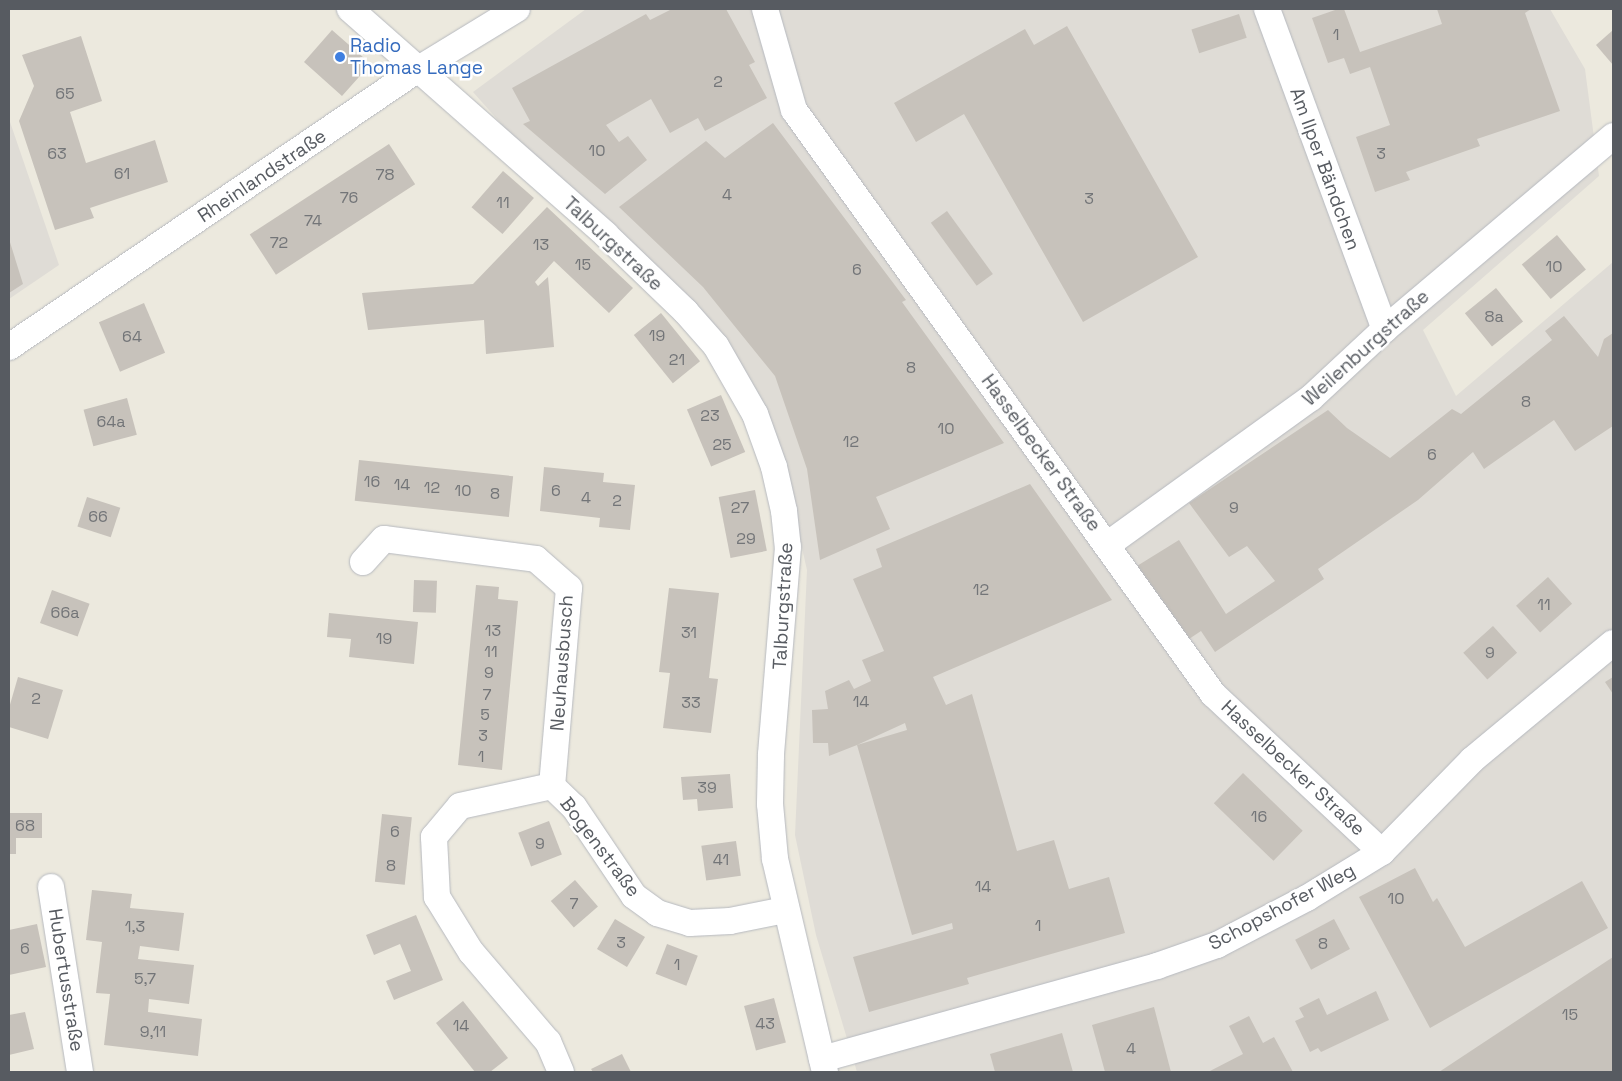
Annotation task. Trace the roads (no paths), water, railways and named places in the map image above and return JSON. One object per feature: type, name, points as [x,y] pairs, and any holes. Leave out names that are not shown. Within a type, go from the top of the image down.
[{"type":"street","name":"Talburgstraße","points":[[350,9],[417,70],[606,234],[686,312],[716,346],[754,414],[774,467],[784,511],[788,546],[770,804],[776,859],[786,910],[824,1066]]},
{"type":"street","name":"Rheinlandstraße","points":[[9,347],[417,70],[517,9]]},
{"type":"street","name":"Hasselbecker Straße","points":[[765,9],[794,110],[1213,694],[1382,852]]},
{"type":"street","name":"Am Ilper Bändchen","points":[[1267,9],[1385,329]]},
{"type":"street","name":"Weilenburgstraße","points":[[1107,545],[1311,398],[1385,329],[1613,136]]},
{"type":"street","name":"Neuhausbusch","points":[[363,562],[384,539],[536,559],[569,588],[552,786]]},
{"type":"street","name":"Schopshofer Weg","points":[[824,1066],[1217,945],[1307,898],[1382,852],[1472,760],[1613,643]]},
{"type":"street","name":"Bogenstraße","points":[[561,1072],[548,1042],[471,952],[437,897],[434,837],[460,806],[552,786],[574,807],[634,896],[657,913],[690,923],[730,921],[786,910]]},
{"type":"street","name":"Hubertusstraße","points":[[51,887],[80,1072]]},
{"type":"place","name":"Radio Thomas Lange","points":[[340,57]]}]
